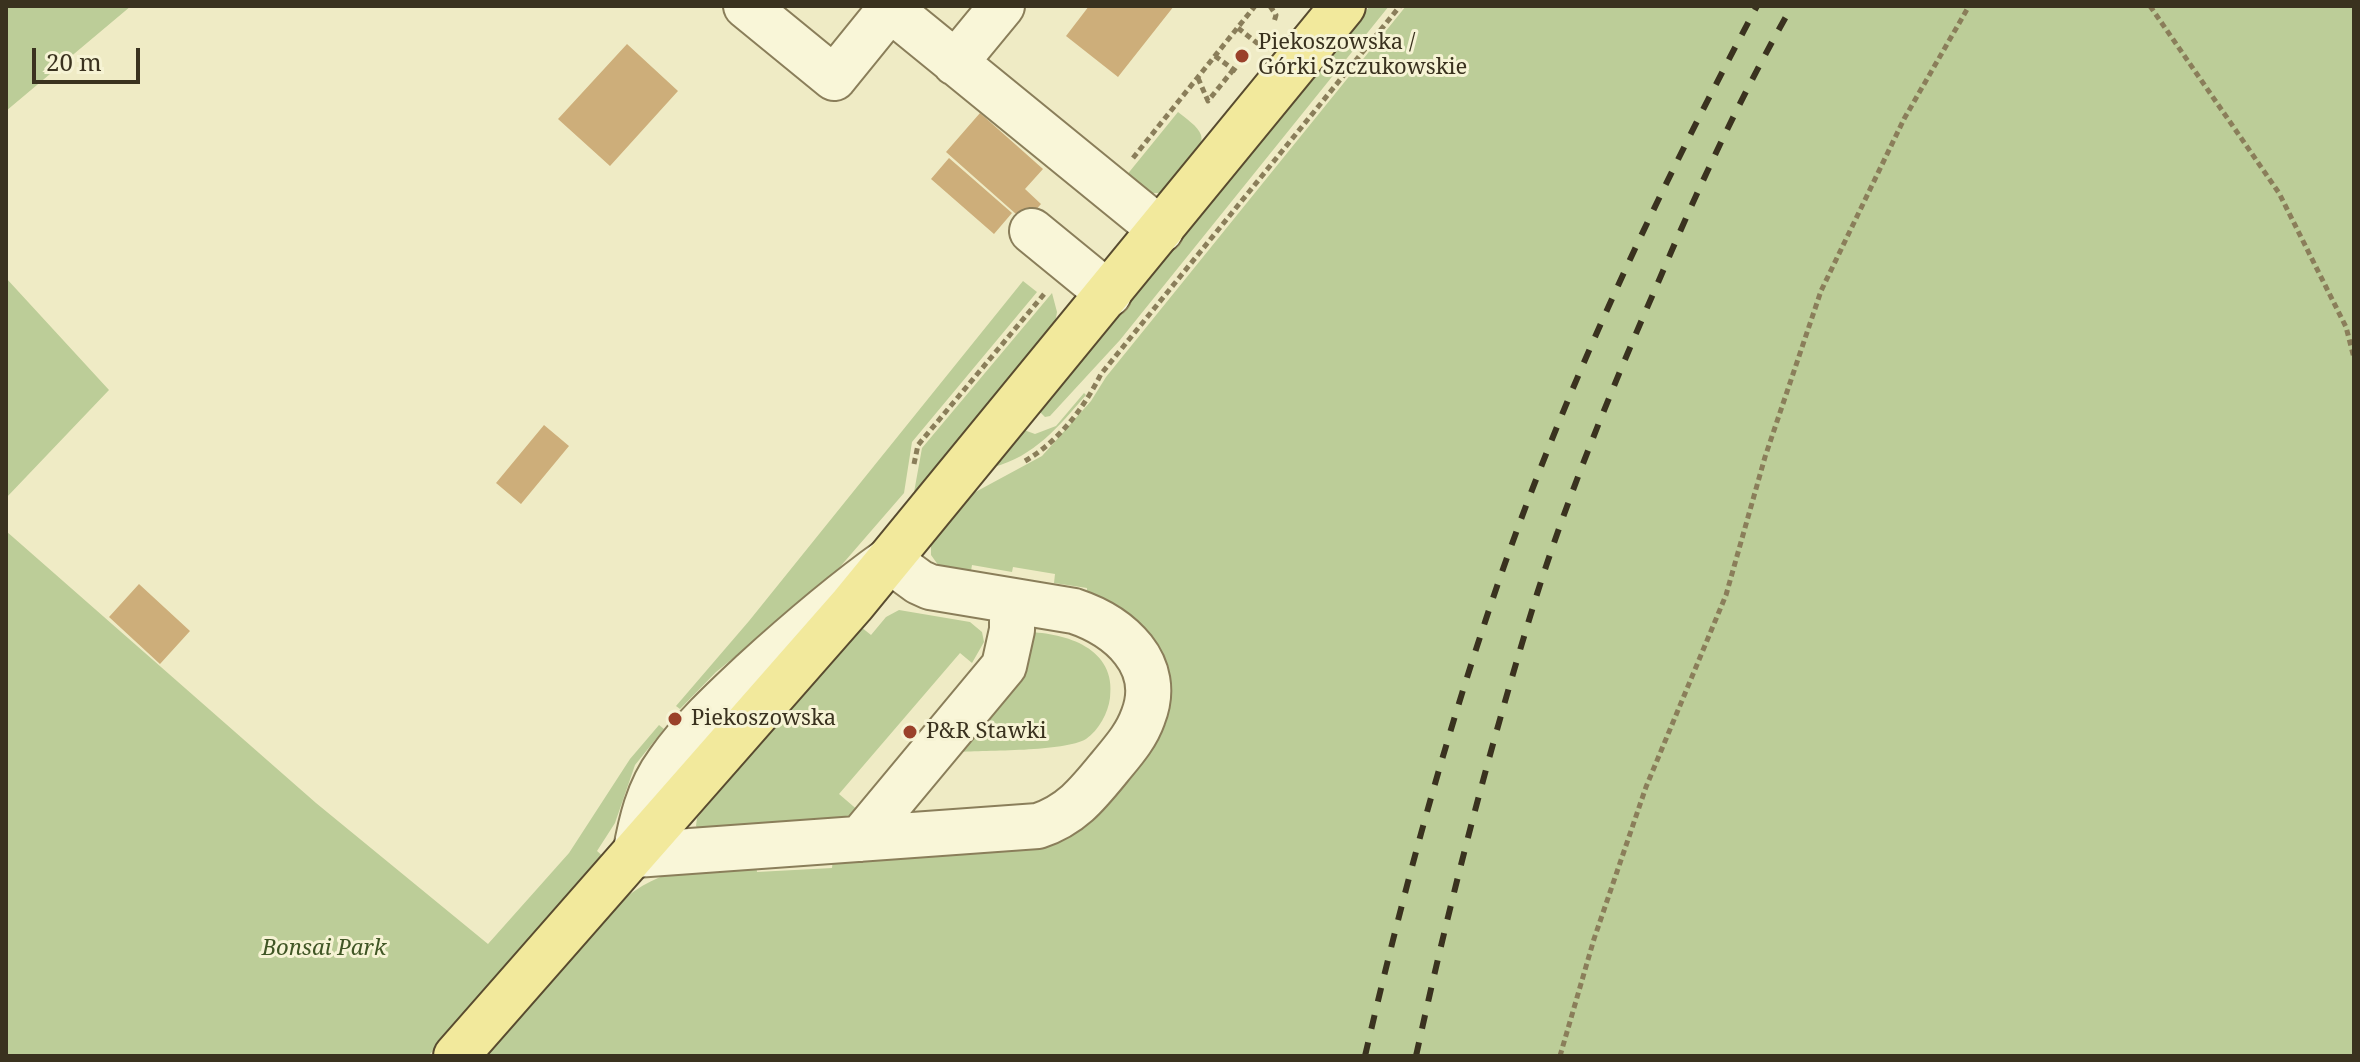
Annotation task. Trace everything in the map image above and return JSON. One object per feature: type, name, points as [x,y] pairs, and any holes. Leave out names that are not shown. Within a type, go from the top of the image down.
[{"type":"main road","points":[[456,1056],[635,855],[889,560],[1343,6]]},
{"type":"lane","points":[[746,6],[834,78],[892,7],[955,63],[1161,230]]},
{"type":"lane","points":[[955,63],[1002,6]]},
{"type":"lane","points":[[1048,244],[1109,294]]},
{"type":"lane","points":[[635,855],[1038,826],[1053,821],[1080,804],[1134,736],[1144,715],[1148,696],[1142,665],[1128,642],[1109,626],[1074,611],[930,587],[889,560]]},
{"type":"lane","points":[[860,839],[1004,666],[1011,639],[1012,601]]},
{"type":"path","points":[[1109,189],[1255,6]]},
{"type":"path","points":[[1238,28],[1257,46],[1276,19],[1270,6]]},
{"type":"path","points":[[1101,374],[1400,6]]},
{"type":"path","points":[[1560,1056],[1594,939],[1646,787],[1726,595],[1765,457],[1821,291],[1904,119],[1969,6]]},
{"type":"path","points":[[2150,6],[2279,193],[2346,327],[2354,358]]},
{"type":"path","points":[[1215,56],[1236,72],[1241,70]]},
{"type":"path","points":[[1198,78],[1208,101],[1233,70]]},
{"type":"path","points":[[913,471],[918,445],[1048,289],[1048,244]]},
{"type":"green space","points":[[6,6],[131,6],[6,111]]},
{"type":"green space","points":[[1370,6],[1389,6],[1120,340],[1050,416],[1045,417],[1039,411]]},
{"type":"green space","points":[[1406,6],[2354,6],[2354,1056],[482,1056],[618,904],[651,881],[700,867],[756,862],[757,872],[832,868],[833,858],[1041,846],[1061,841],[1079,829],[1158,732],[1086,598],[1087,588],[1054,583],[1055,574],[1013,567],[1012,572],[972,565],[970,577],[941,569],[931,555],[931,541],[968,496],[1042,456],[1091,401],[1106,377]]},
{"type":"green space","points":[[1178,112],[1201,135],[1199,149],[1163,193],[1152,193],[1126,176]]},
{"type":"green space","points":[[6,278],[109,390],[6,498]]},
{"type":"green space","points":[[1023,281],[1037,292],[912,442],[904,493],[826,583],[716,672],[680,709],[676,706],[749,621]]},
{"type":"green space","points":[[1052,293],[1057,312],[1054,329],[913,498],[922,448]]},
{"type":"green space","points":[[1084,393],[1086,395],[1045,439],[1021,456],[993,467],[1024,430],[1035,434],[1056,426]]},
{"type":"green space","name":"Bonsai Park","points":[[6,531],[316,803],[488,944],[569,853],[630,759],[659,725],[664,729],[635,765],[615,823],[597,851],[605,858],[428,1056],[6,1056]]},
{"type":"green space","points":[[899,610],[970,622],[982,632],[984,642],[972,663],[960,653],[839,794],[860,812],[853,818],[700,830],[696,826],[697,818],[861,627],[871,635],[886,617]]},
{"type":"green space","points":[[1027,632],[1072,640],[1097,655],[1110,681],[1109,704],[1102,721],[1091,735],[1075,743],[1043,748],[958,752]]},
{"type":"building","points":[[1089,6],[1174,6],[1118,77],[1066,36]]},
{"type":"building","points":[[627,44],[678,91],[610,166],[558,119]]},
{"type":"building","points":[[980,113],[1043,169],[1025,189],[1041,204],[1025,222],[946,152]]},
{"type":"building","points":[[949,158],[1012,213],[994,234],[931,179]]},
{"type":"building","points":[[544,425],[569,446],[521,504],[496,483]]},
{"type":"building","points":[[139,584],[190,631],[160,664],[109,617]]},
{"type":"railway","points":[[1365,1056],[1436,782],[1468,673],[1513,540],[1608,307],[1680,155],[1757,6]]},
{"type":"railway","points":[[1416,1056],[1487,766],[1537,594],[1564,514],[1610,395],[1690,209],[1739,106],[1792,6]]},
{"type":"place","name":"Piekoszowska / Górki Szczukowskie","points":[[1242,56]]},
{"type":"place","name":"Piekoszowska","points":[[675,719]]},
{"type":"place","name":"P&R Stawki","points":[[910,732]]}]
